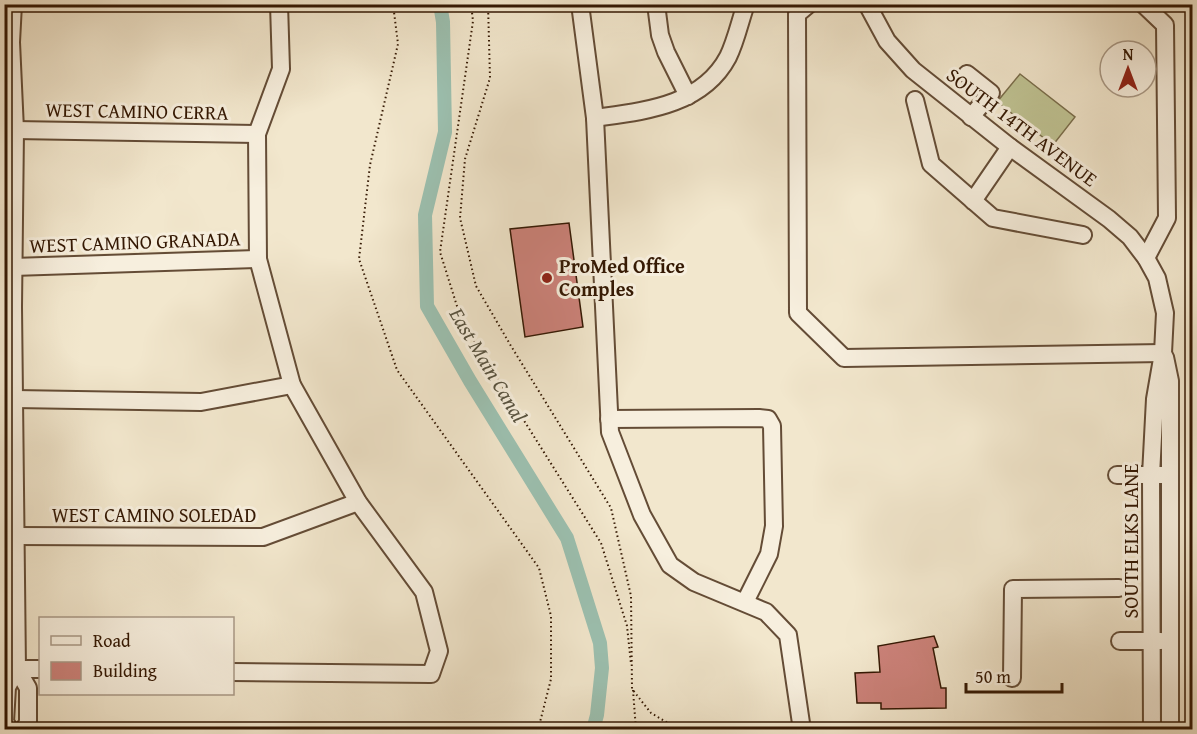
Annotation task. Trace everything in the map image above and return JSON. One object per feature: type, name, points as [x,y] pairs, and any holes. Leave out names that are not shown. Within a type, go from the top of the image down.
[{"type":"street","points":[[13,4],[8,42],[15,130],[10,173],[13,267],[9,307],[9,352],[15,399],[10,482],[15,536],[10,608],[17,669],[28,688],[28,723],[23,729]]},
{"type":"street","points":[[234,672],[431,674],[438,651],[424,592],[358,502],[292,385],[258,259],[257,134],[281,69],[279,4]]},
{"type":"street","points":[[580,4],[595,117],[610,432],[642,515],[670,565],[694,582],[765,612],[788,634],[802,729]]},
{"type":"street","points":[[656,4],[660,35],[688,96]]},
{"type":"street","points":[[595,117],[670,105],[688,96],[710,80],[728,57],[746,4]]},
{"type":"street","points":[[809,4],[797,14],[798,313],[844,358],[1163,353]]},
{"type":"street","name":"SOUTH 14TH AVENUE","points":[[867,4],[877,26],[899,57],[912,70],[1010,147],[1109,219],[1130,237],[1146,258],[1157,278]]},
{"type":"street","points":[[1143,4],[1165,25],[1167,218],[1146,258]]},
{"type":"street","points":[[967,74],[991,93],[971,117]]},
{"type":"street","points":[[915,100],[931,164],[993,218],[1083,235]]},
{"type":"street","name":"WEST CAMINO CERRA","points":[[15,130],[257,134]]},
{"type":"street","points":[[973,201],[1010,147]]},
{"type":"street","name":"WEST CAMINO GRANADA","points":[[13,267],[258,259]]},
{"type":"street","name":"SOUTH ELKS LANE","points":[[1152,729],[1151,475],[1156,386],[1163,353],[1165,313],[1157,278]]},
{"type":"street","name":"SOUTH ELKS LANE","points":[[1163,353],[1170,381],[1170,729]]},
{"type":"street","points":[[15,399],[201,402],[292,385]]},
{"type":"street","points":[[609,419],[768,419],[772,426],[774,526],[770,555],[744,602]]},
{"type":"street","points":[[1118,476],[1170,474]]},
{"type":"street","name":"WEST CAMINO SOLEDAD","points":[[15,536],[263,537],[358,502]]},
{"type":"street","points":[[1012,678],[1013,589],[1119,588]]},
{"type":"street","points":[[1120,641],[1171,641]]},
{"type":"street","points":[[17,669],[39,669]]},
{"type":"street","points":[[6,725],[6,687],[17,669]]},
{"type":"path","points":[[393,4],[398,44],[370,165],[359,259],[397,370],[539,568],[551,616],[551,679],[538,729]]},
{"type":"path","points":[[471,4],[472,31],[440,252],[462,322],[601,543],[627,626],[636,729]]},
{"type":"path","points":[[488,4],[490,78],[465,159],[459,218],[476,286],[611,508],[631,596],[632,689],[651,712],[680,729]]},
{"type":"path","points":[[748,729],[786,729]]},
{"type":"green space","points":[[1020,74],[1075,117],[1053,145],[997,102]]},
{"type":"building","name":"ProMed Office Comples","points":[[569,223],[583,327],[525,337],[510,229]]},
{"type":"building","points":[[934,636],[938,647],[933,648],[941,688],[946,688],[946,708],[881,709],[881,703],[857,703],[855,673],[880,672],[878,646]]},
{"type":"waterway","name":"East Main Canal","points":[[440,4],[443,22],[445,132],[425,215],[427,306],[470,381],[567,538],[600,643],[602,668],[597,715],[593,730]]},
{"type":"place","name":"ProMed Office Comples","points":[[547,278]]}]
